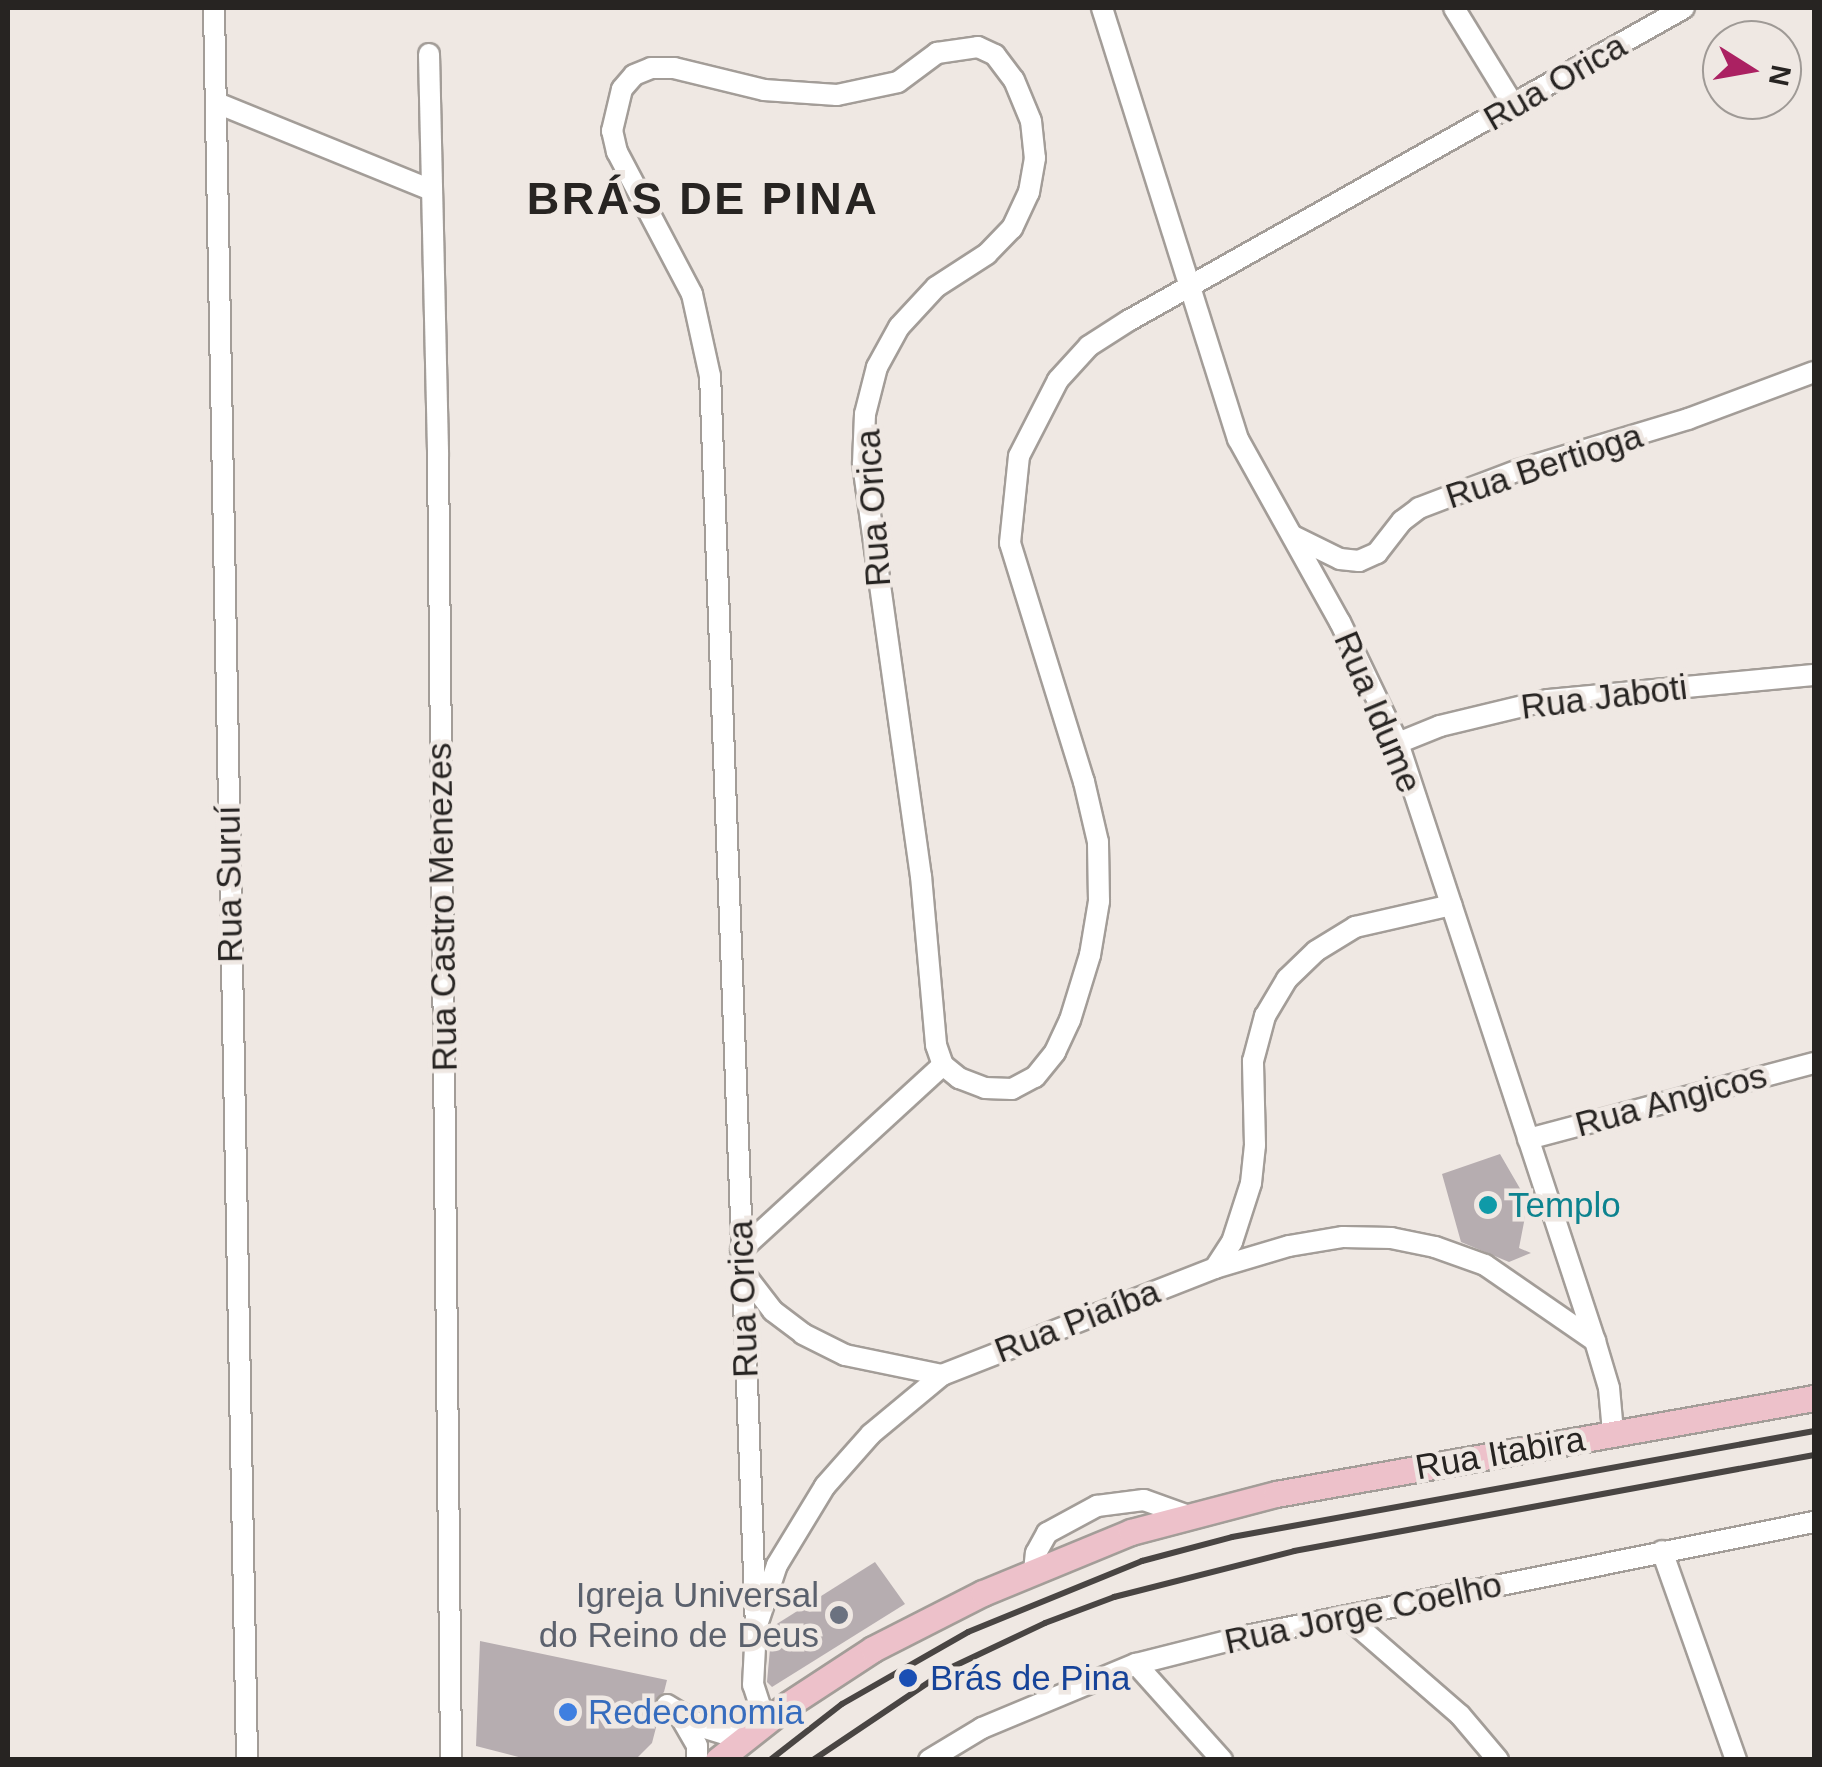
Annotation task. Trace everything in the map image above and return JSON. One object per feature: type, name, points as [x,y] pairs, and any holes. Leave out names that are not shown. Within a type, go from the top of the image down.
[{"type":"main road","name":"Rua Itabira","points":[[718,1760],[765,1721],[873,1650],[1034,1571],[1186,1515],[1276,1494],[1814,1398]]},
{"type":"street","name":"Rua Suruí","points":[[214,8],[246,1760]]},
{"type":"street","name":"Rua Idume","points":[[1102,8],[1238,439],[1340,622],[1398,743],[1610,1388],[1614,1432]]},
{"type":"street","points":[[1454,8],[1514,106]]},
{"type":"street","name":"Rua Orica","points":[[756,1628],[710,376],[692,294],[617,152],[612,131],[622,88],[634,75],[651,68],[674,68],[798,95],[837,95],[898,82],[936,53],[978,47],[995,55],[1014,80],[1031,120],[1035,158],[1030,192],[1012,228],[987,254],[936,286],[900,327],[878,368],[865,414],[866,514],[921,876],[932,1017],[943,1065],[959,1078],[985,1088],[1012,1089],[1036,1077],[1070,1020],[1090,955],[1100,901],[1098,842],[1084,782],[1010,544],[1011,498],[1020,456],[1058,380],[1089,346],[1684,8]]},
{"type":"street","name":"Rua Castro Menezes","points":[[429,54],[451,1760]]},
{"type":"street","points":[[217,103],[431,190]]},
{"type":"street","name":"Rua Bertioga","points":[[1291,535],[1340,559],[1360,561],[1377,553],[1402,521],[1431,503],[1519,470],[1688,419],[1814,372]]},
{"type":"street","name":"Rua Jaboti","points":[[1398,743],[1456,722],[1548,700],[1814,674]]},
{"type":"street","points":[[1216,1268],[1232,1242],[1251,1183],[1255,1144],[1253,1062],[1265,1016],[1287,980],[1316,951],[1355,927],[1452,905]]},
{"type":"street","name":"Rua Angicos","points":[[1528,1139],[1814,1063]]},
{"type":"street","points":[[942,1375],[845,1355],[803,1334],[772,1311],[741,1260],[943,1065]]},
{"type":"street","name":"Rua Piaíba","points":[[765,1721],[754,1684],[756,1628],[778,1565],[826,1486],[871,1434],[942,1375],[1216,1268],[1289,1246],[1343,1236],[1391,1238],[1435,1246],[1485,1266],[1595,1341]]},
{"type":"street","name":"Rua Itabira","points":[[1034,1571],[1036,1553],[1047,1533],[1096,1506],[1144,1500],[1186,1515]]},
{"type":"street","name":"Rua Jorge Coelho","points":[[929,1760],[982,1728],[1136,1664],[1346,1616],[1814,1522]]},
{"type":"street","points":[[1662,1550],[1736,1760]]},
{"type":"street","points":[[1346,1616],[1460,1715],[1498,1760]]},
{"type":"street","points":[[1136,1664],[1222,1760]]},
{"type":"street","points":[[697,1760],[697,1746],[674,1710],[742,1739]]},
{"type":"building","name":"Templo","points":[[1500,1154],[1522,1192],[1525,1217],[1519,1248],[1531,1253],[1509,1262],[1461,1242],[1442,1174]]},
{"type":"building","name":"Igreja Universal do Reino de Deus","points":[[875,1562],[905,1604],[772,1687],[767,1682],[772,1627]]},
{"type":"building","name":"Redeconomia","points":[[480,1641],[667,1680],[664,1692],[653,1704],[659,1716],[652,1743],[635,1760],[530,1760],[476,1746]]},
{"type":"railway","points":[[770,1760],[842,1704],[968,1632],[1142,1561],[1232,1537],[1814,1431]]},
{"type":"railway","points":[[813,1760],[950,1668],[1045,1623],[1114,1597],[1294,1551],[1814,1455]]},
{"type":"place","name":"Templo","points":[[1488,1205]]},
{"type":"place","name":"Igreja Universal do Reino de Deus","points":[[839,1615]]},
{"type":"place","name":"Brás de Pina","points":[[908,1678]]},
{"type":"place","name":"Redeconomia","points":[[568,1712]]},
{"type":"district","name":"BRÁS DE PINA","points":[[703,199]]}]
